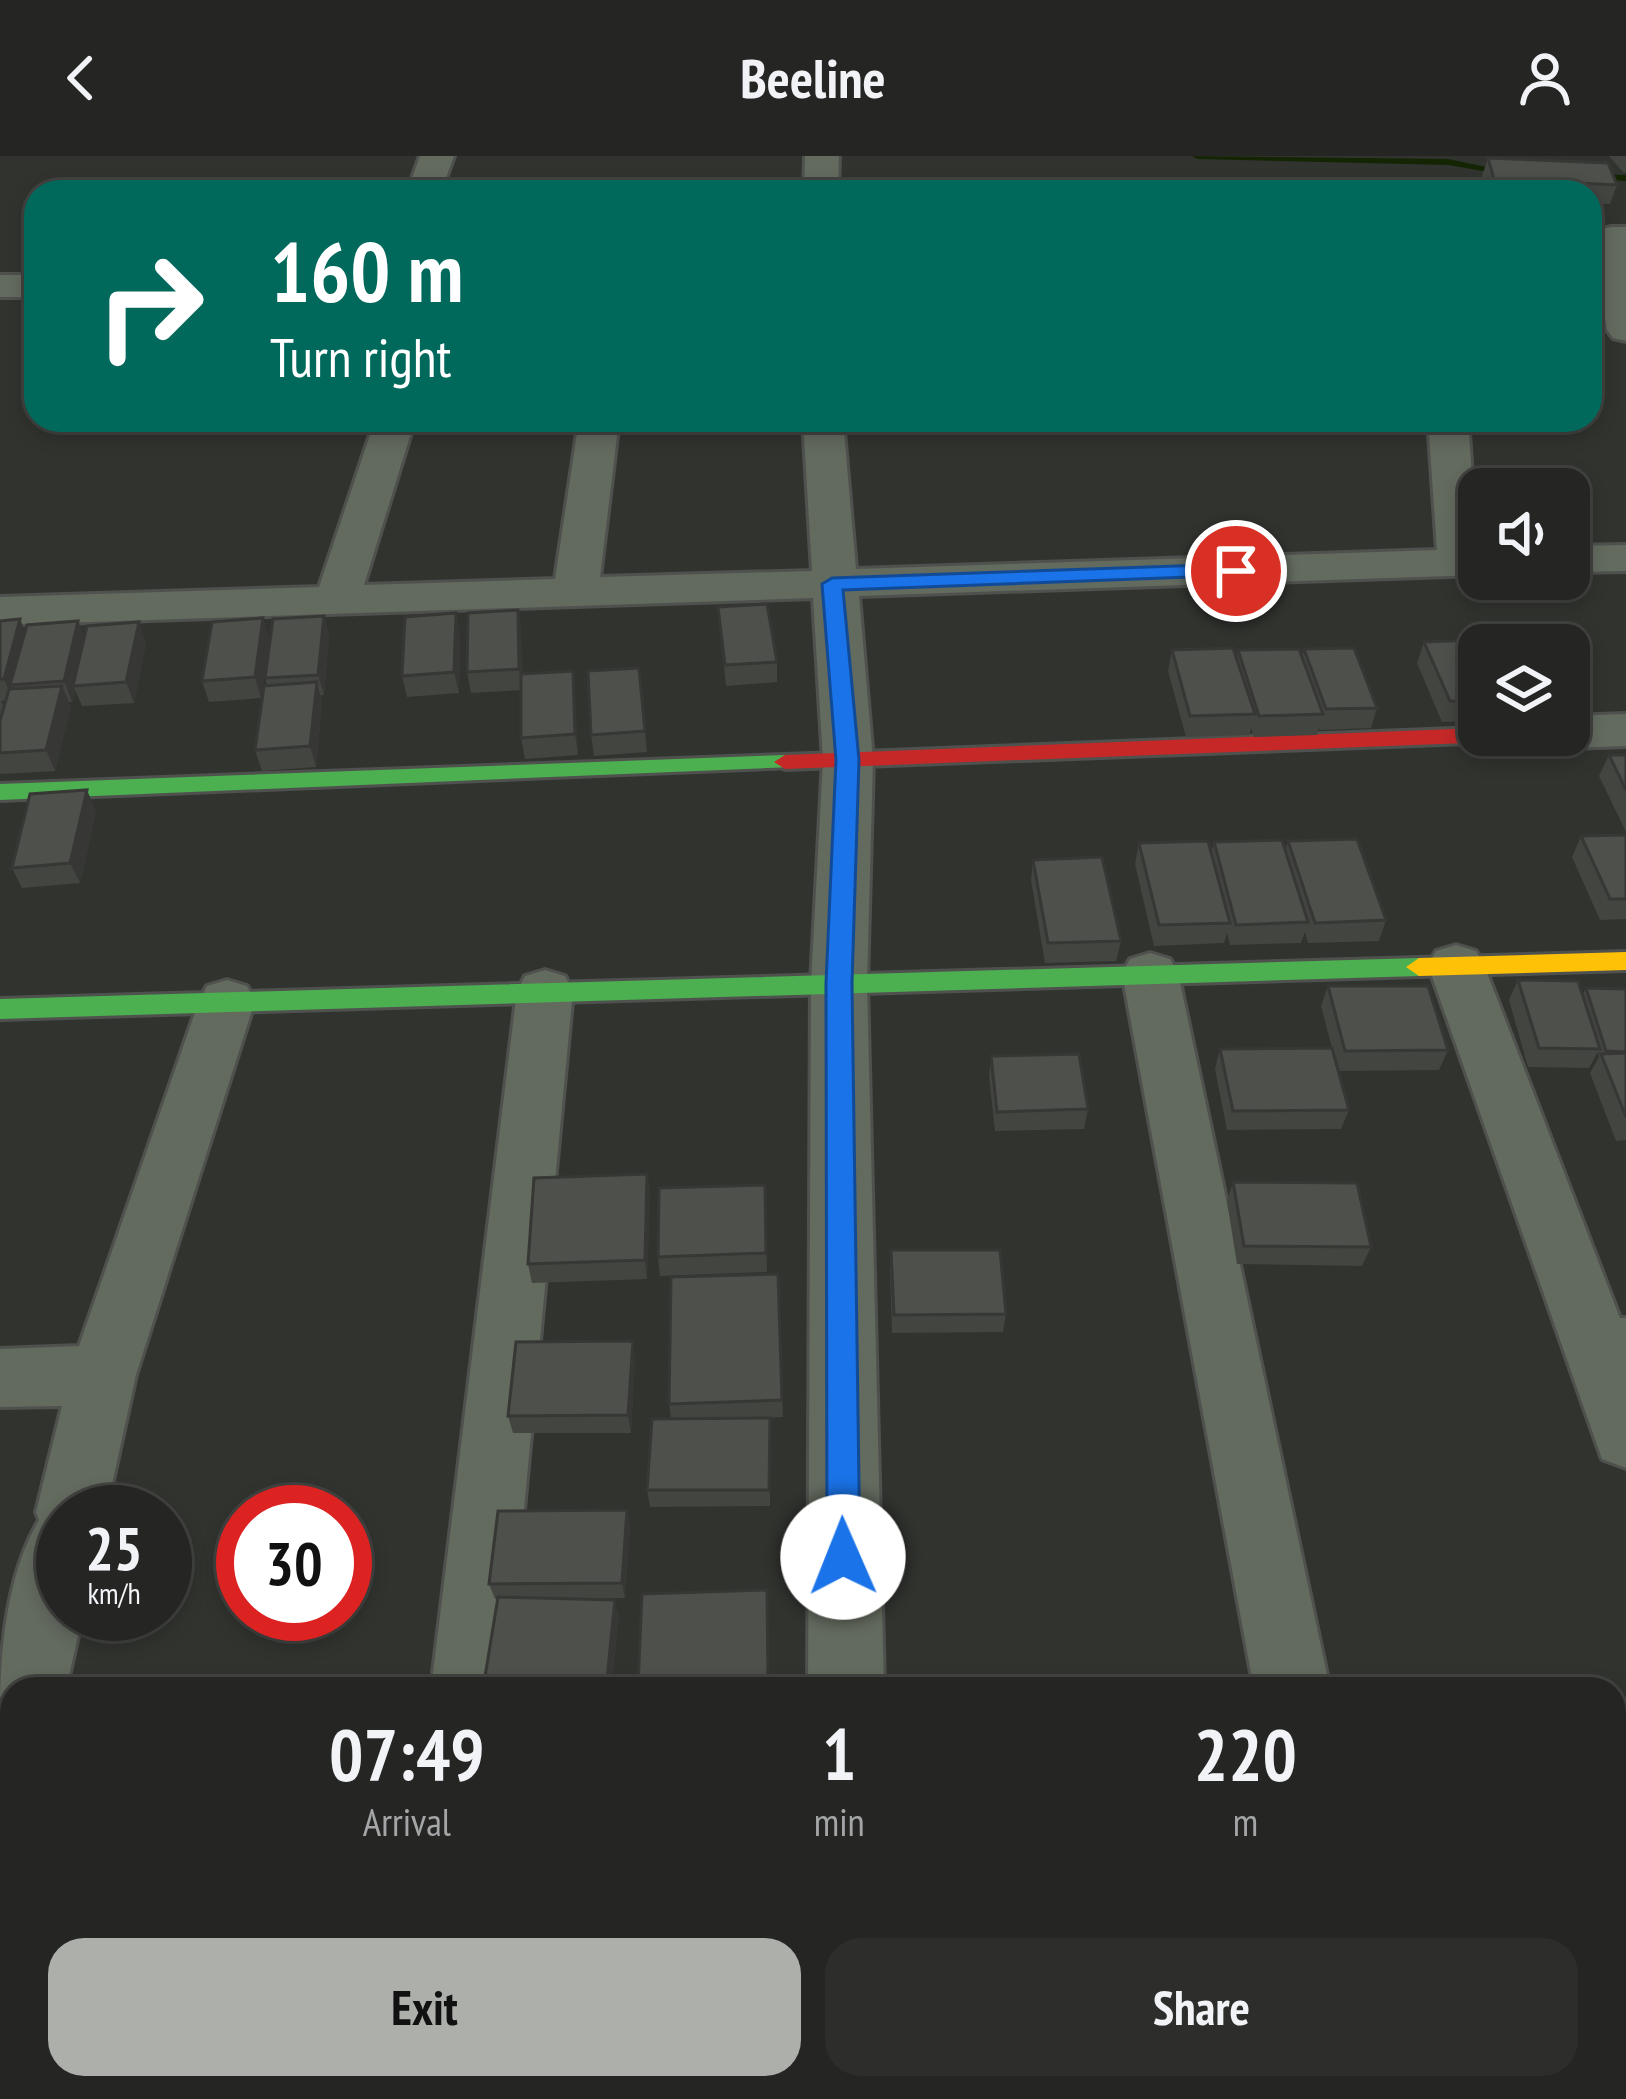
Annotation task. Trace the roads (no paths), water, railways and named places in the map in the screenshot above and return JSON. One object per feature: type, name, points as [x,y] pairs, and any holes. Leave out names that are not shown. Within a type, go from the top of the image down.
[{"type":"street","points":[[1609,238],[1626,330]]},
{"type":"street","points":[[337,600],[391,432]]},
{"type":"street","points":[[576,592],[597,432]]},
{"type":"street","points":[[824,432],[848,760],[839,983],[846,1677]]},
{"type":"street","points":[[1450,432],[1458,485]]},
{"type":"street","points":[[1590,559],[1626,558]]},
{"type":"street","points":[[0,611],[1458,563]]},
{"type":"street","points":[[1590,731],[1626,730]]},
{"type":"street","points":[[0,792],[1458,736]]},
{"type":"street","points":[[0,1009],[1626,961]]},
{"type":"street","points":[[1456,965],[1612,1346],[1626,1437]]},
{"type":"street","points":[[1150,974],[1290,1677]]},
{"type":"street","points":[[471,1677],[545,991]]},
{"type":"street","points":[[77,1485],[103,1375],[227,1001]]},
{"type":"street","points":[[0,1378],[103,1375]]},
{"type":"street","points":[[31,1677],[40,1641]]},
{"type":"waterway","points":[[1197,156],[1448,162],[1501,171]]},
{"type":"waterway","points":[[1593,177],[1626,178]]}]
